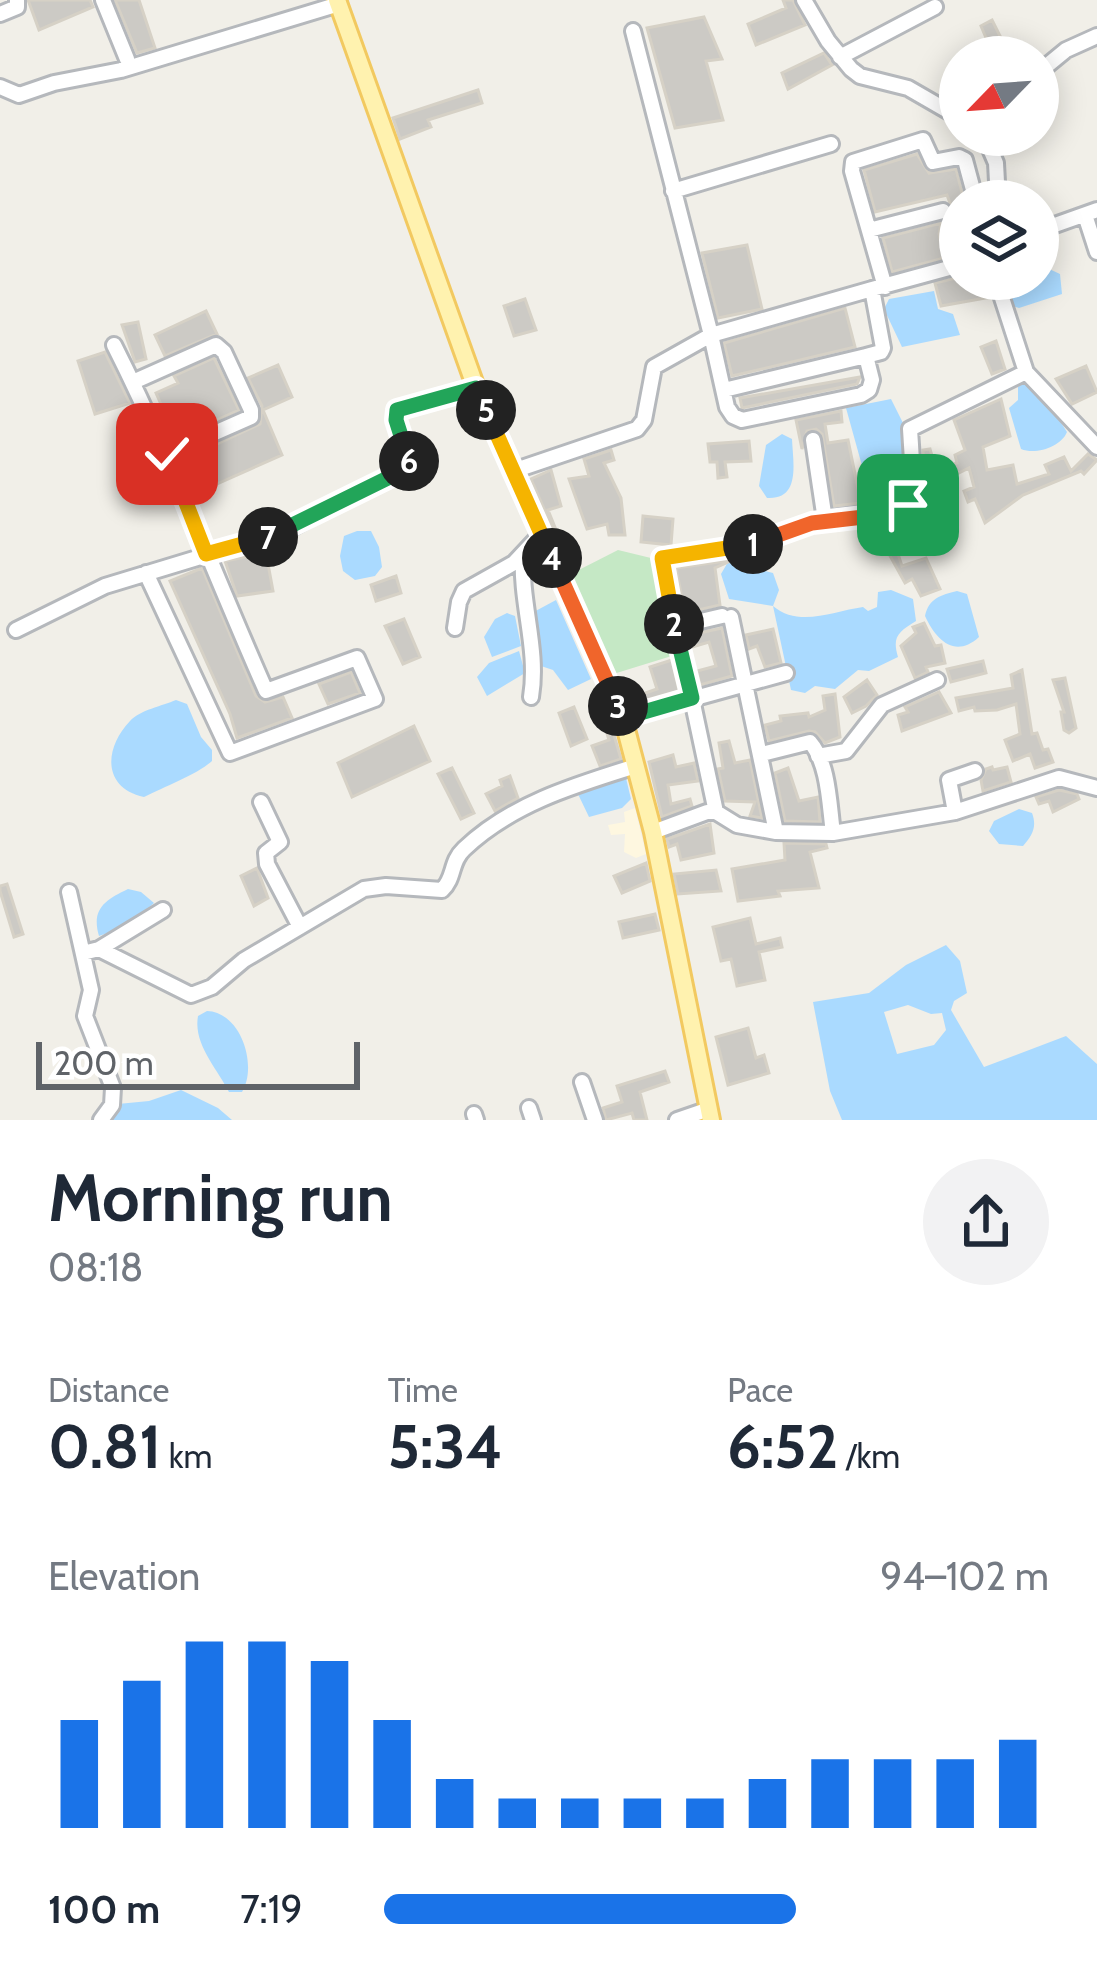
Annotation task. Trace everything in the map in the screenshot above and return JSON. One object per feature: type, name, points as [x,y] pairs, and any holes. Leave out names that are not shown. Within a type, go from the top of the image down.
[{"type":"main road","points":[[338,2],[476,388],[623,718],[653,832],[710,1114]]},
{"type":"street","points":[[0,14],[17,7],[17,0]]},
{"type":"street","points":[[103,0],[127,59]]},
{"type":"street","points":[[804,0],[841,57],[860,76],[908,88],[939,106]]},
{"type":"street","points":[[0,87],[19,94],[54,82],[122,70],[338,2]]},
{"type":"street","points":[[841,57],[935,7]]},
{"type":"street","points":[[633,31],[733,416],[742,420],[861,394],[869,390],[872,380],[866,356]]},
{"type":"street","points":[[1059,56],[1097,36]]},
{"type":"street","points":[[724,390],[884,348],[878,288],[853,162],[923,140],[933,162],[962,157],[969,180]]},
{"type":"street","points":[[673,190],[831,144]]},
{"type":"street","points":[[868,230],[939,212]]},
{"type":"street","points":[[1059,224],[1091,213],[1097,252]]},
{"type":"street","points":[[513,471],[637,429],[644,419],[654,367],[712,334],[939,271]]},
{"type":"street","points":[[1003,300],[1026,372],[1097,447]]},
{"type":"street","points":[[114,345],[167,454],[266,692],[357,658],[375,699],[230,754],[146,573]]},
{"type":"street","points":[[133,382],[218,346],[251,410],[250,417],[167,454]]},
{"type":"street","points":[[716,812],[662,558],[743,547],[825,520],[889,514],[908,505],[914,493],[910,429],[1026,372]]},
{"type":"street","points":[[16,630],[85,594],[286,531],[405,469],[409,463],[397,410],[476,388]]},
{"type":"street","points":[[813,440],[825,520]]},
{"type":"street","points":[[455,628],[464,592],[523,554],[541,534]]},
{"type":"street","points":[[523,554],[522,586],[535,663],[531,697]]},
{"type":"street","points":[[675,627],[726,617],[746,683],[776,832]]},
{"type":"street","points":[[623,718],[786,673]]},
{"type":"street","points":[[818,756],[846,751],[882,705],[937,680]]},
{"type":"street","points":[[762,754],[810,742],[818,756],[832,833]]},
{"type":"street","points":[[91,951],[191,995],[212,988],[244,960],[374,886],[442,890],[451,882],[458,854],[488,827],[562,789],[636,766]]},
{"type":"street","points":[[955,812],[949,780],[975,771]]},
{"type":"street","points":[[653,832],[716,812],[737,825],[776,832],[832,833],[955,812],[1059,778],[1097,788]]},
{"type":"street","points":[[261,802],[280,842],[266,853],[267,864],[300,927]]},
{"type":"street","points":[[69,892],[91,951],[85,1016],[108,1070],[114,1098],[101,1120]]},
{"type":"street","points":[[91,951],[163,910]]},
{"type":"street","points":[[583,1082],[595,1120]]},
{"type":"street","points":[[676,1120],[710,1114]]},
{"type":"shaded area","points":[[635,808],[646,854],[636,858],[624,852],[625,834],[611,835],[608,825],[625,822],[624,812]]},
{"type":"green space","points":[[618,550],[655,559],[675,655],[610,675],[565,577]]},
{"type":"water","points":[[934,291],[938,309],[953,314],[960,335],[902,347],[884,309],[889,299]]},
{"type":"water","points":[[1011,300],[1044,300],[1019,308]]},
{"type":"water","points":[[1024,383],[1049,404],[1067,432],[1047,448],[1021,449],[1009,408],[1018,400],[1018,387]]},
{"type":"water","points":[[891,399],[906,429],[912,499],[901,507],[874,509],[846,408]]},
{"type":"water","points":[[782,434],[792,439],[793,478],[785,493],[767,498],[759,486],[766,445]]},
{"type":"water","points":[[371,531],[382,567],[375,576],[355,580],[343,571],[340,556],[344,536]]},
{"type":"water","points":[[728,562],[773,573],[779,590],[773,606],[729,599],[721,574]]},
{"type":"water","points":[[891,590],[913,599],[916,621],[898,636],[898,657],[869,671],[858,670],[835,689],[815,686],[805,693],[791,690],[773,606],[805,617],[863,607],[868,611],[877,607],[878,592]]},
{"type":"water","points":[[957,591],[967,594],[979,637],[962,646],[947,644],[925,616],[933,601]]},
{"type":"water","points":[[556,600],[591,679],[568,690],[553,670],[538,665],[530,614]]},
{"type":"water","points":[[507,613],[515,616],[521,646],[492,657],[484,637],[495,619]]},
{"type":"water","points":[[519,651],[525,673],[487,696],[477,677],[489,663]]},
{"type":"water","points":[[176,700],[187,704],[212,750],[212,761],[144,797],[130,792],[114,776],[115,743],[134,717]]},
{"type":"water","points":[[625,774],[631,799],[622,808],[589,817],[577,792]]},
{"type":"water","points":[[1019,809],[1032,813],[1032,834],[1023,846],[999,844],[989,831],[994,821]]},
{"type":"water","points":[[128,889],[154,903],[128,926],[99,936],[97,919],[102,906]]},
{"type":"water","points":[[946,945],[960,961],[967,993],[954,1001],[951,1010],[984,1067],[1066,1036],[1097,1064],[1097,1120],[842,1120],[830,1091],[813,1002],[869,993],[906,965]],"holes":[[[908,1005],[942,1013],[946,1030],[934,1045],[897,1054],[884,1012]]]},
{"type":"water","points":[[207,1011],[229,1020],[243,1042],[248,1069],[242,1092],[229,1092],[202,1046],[198,1016]]},
{"type":"water","points":[[181,1090],[232,1120],[109,1120],[118,1104],[149,1101]]},
{"type":"building","points":[[28,0],[90,0],[93,7],[39,30]]},
{"type":"building","points":[[115,0],[139,0],[155,48],[137,53]]},
{"type":"building","points":[[783,0],[793,0],[805,25],[756,45],[748,24],[786,8]]},
{"type":"building","points":[[704,17],[722,59],[706,61],[723,120],[675,128],[647,28]]},
{"type":"building","points":[[992,20],[1000,36],[985,36],[981,26]]},
{"type":"building","points":[[824,53],[832,65],[788,89],[782,73]]},
{"type":"building","points":[[478,90],[482,103],[428,120],[431,127],[400,139],[393,118]]},
{"type":"building","points":[[917,154],[929,173],[956,169],[959,180],[939,180],[939,197],[875,212],[864,170]]},
{"type":"building","points":[[939,224],[939,259],[892,272],[883,238]]},
{"type":"building","points":[[747,245],[762,309],[718,318],[702,253]]},
{"type":"building","points":[[525,299],[536,330],[514,336],[504,306]]},
{"type":"building","points":[[939,300],[974,300],[941,306]]},
{"type":"building","points":[[845,308],[855,347],[732,376],[724,343]]},
{"type":"building","points":[[206,311],[217,334],[165,356],[155,335]]},
{"type":"building","points":[[138,322],[146,359],[135,362],[122,325]]},
{"type":"building","points":[[996,341],[1005,369],[992,374],[981,347]]},
{"type":"building","points":[[105,352],[130,403],[95,414],[78,361]]},
{"type":"building","points":[[214,358],[239,410],[176,438],[156,393],[178,383],[174,376]]},
{"type":"building","points":[[278,365],[292,397],[263,410],[282,455],[201,491],[187,458],[260,424],[262,406],[248,378]]},
{"type":"building","points":[[1086,366],[1097,392],[1072,404],[1056,379]]},
{"type":"building","points":[[860,377],[857,384],[742,408],[740,398]]},
{"type":"building","points":[[1001,399],[1010,436],[983,447],[987,470],[1013,465],[1017,484],[1049,474],[1045,465],[1064,457],[1071,471],[1088,454],[1097,460],[1084,474],[1081,471],[1023,495],[985,523],[975,499],[968,502],[964,491],[974,487],[969,468],[927,489],[933,504],[922,504],[923,450],[930,449],[936,470],[957,463],[955,455],[965,450],[954,420]]},
{"type":"building","points":[[841,411],[842,422],[825,424],[828,443],[848,440],[861,503],[834,506],[822,434],[816,429],[807,431],[802,449],[796,420]]},
{"type":"building","points":[[749,441],[751,461],[725,462],[727,477],[718,478],[708,444]]},
{"type":"building","points":[[611,450],[614,460],[604,463],[621,498],[625,535],[609,535],[607,524],[587,529],[569,479],[589,476],[584,459]]},
{"type":"building","points":[[551,470],[561,506],[548,510],[561,542],[565,540],[575,560],[568,564],[531,479]]},
{"type":"building","points":[[643,516],[673,519],[671,545],[641,542]]},
{"type":"building","points":[[894,542],[902,566],[926,558],[940,589],[921,596],[912,579],[905,583],[884,545]]},
{"type":"building","points":[[266,553],[273,591],[237,596],[225,561]]},
{"type":"building","points":[[733,560],[715,568],[720,605],[685,613],[676,568]]},
{"type":"building","points":[[202,568],[256,696],[265,702],[283,697],[292,718],[237,738],[170,581]]},
{"type":"building","points":[[396,576],[401,593],[376,601],[371,585]]},
{"type":"building","points":[[404,619],[420,657],[403,664],[385,626]]},
{"type":"building","points":[[924,623],[935,646],[941,645],[945,663],[926,667],[928,672],[915,678],[901,646],[916,633],[913,627]]},
{"type":"building","points":[[722,628],[732,676],[700,685],[697,671],[716,666],[709,642],[692,647],[690,635]]},
{"type":"building","points":[[773,629],[781,663],[765,667],[757,646],[749,649],[746,635]]},
{"type":"building","points":[[672,660],[679,691],[631,704],[628,699],[657,689],[650,667]]},
{"type":"building","points":[[983,661],[986,673],[951,682],[947,669]]},
{"type":"building","points":[[1022,670],[1032,734],[1037,733],[1053,762],[1035,768],[1030,754],[1013,761],[1005,740],[1020,734],[1016,704],[997,710],[975,711],[974,707],[959,711],[956,698],[1013,688],[1011,675]]},
{"type":"building","points":[[351,672],[360,693],[328,704],[319,684]]},
{"type":"building","points":[[1065,678],[1076,728],[1069,733],[1064,730],[1064,712],[1053,680]]},
{"type":"building","points":[[867,680],[877,695],[852,713],[844,697]]},
{"type":"building","points":[[939,692],[951,713],[902,731],[898,715],[908,712],[905,707]]},
{"type":"building","points":[[835,694],[840,737],[825,743],[809,731],[769,741],[765,725],[781,721],[780,716],[808,713],[809,717],[825,710],[823,696]]},
{"type":"building","points":[[574,707],[587,739],[571,746],[559,713]]},
{"type":"building","points":[[609,718],[621,759],[600,766],[592,746],[609,740],[603,720]]},
{"type":"building","points":[[414,726],[430,761],[352,797],[338,763]]},
{"type":"building","points":[[729,741],[735,763],[750,760],[762,818],[750,816],[755,802],[725,801],[718,769],[723,768],[719,743]]},
{"type":"building","points":[[673,755],[676,767],[694,763],[698,781],[668,785],[671,804],[690,799],[692,806],[662,817],[649,762]]},
{"type":"building","points":[[992,767],[1007,767],[1011,782],[983,791],[981,780]]},
{"type":"building","points":[[452,768],[474,813],[461,819],[438,774]]},
{"type":"building","points":[[788,768],[799,801],[818,797],[820,822],[785,821],[775,773]]},
{"type":"building","points":[[510,776],[518,798],[495,811],[486,794]]},
{"type":"building","points":[[1059,790],[1077,794],[1079,799],[1053,812],[1049,801],[1039,804],[1036,797]]},
{"type":"building","points":[[710,824],[714,853],[681,860],[677,844],[669,847],[667,839]]},
{"type":"building","points":[[784,843],[826,844],[827,848],[810,852],[819,888],[738,901],[732,869],[785,860]]},
{"type":"building","points":[[646,863],[650,881],[622,893],[614,876]]},
{"type":"building","points":[[257,868],[268,898],[254,906],[241,876]]},
{"type":"building","points":[[716,870],[721,891],[678,894],[674,874]]},
{"type":"building","points":[[7,884],[23,934],[14,937],[0,891]]},
{"type":"building","points":[[655,914],[659,930],[623,938],[619,922]]},
{"type":"building","points":[[750,918],[756,944],[780,938],[782,947],[759,952],[765,980],[737,986],[731,959],[721,961],[713,927]]},
{"type":"building","points":[[748,1028],[756,1058],[764,1055],[769,1073],[728,1085],[716,1037]]},
{"type":"building","points":[[665,1071],[669,1082],[640,1092],[647,1120],[634,1120],[632,1113],[606,1120],[603,1108],[622,1102],[617,1086]]},
{"type":"route","points":[[167,454],[206,554],[233,549],[286,531],[405,469],[409,463],[394,414],[397,410],[476,388],[623,718],[692,698],[662,558],[743,547],[812,523],[889,514],[908,505]]}]
